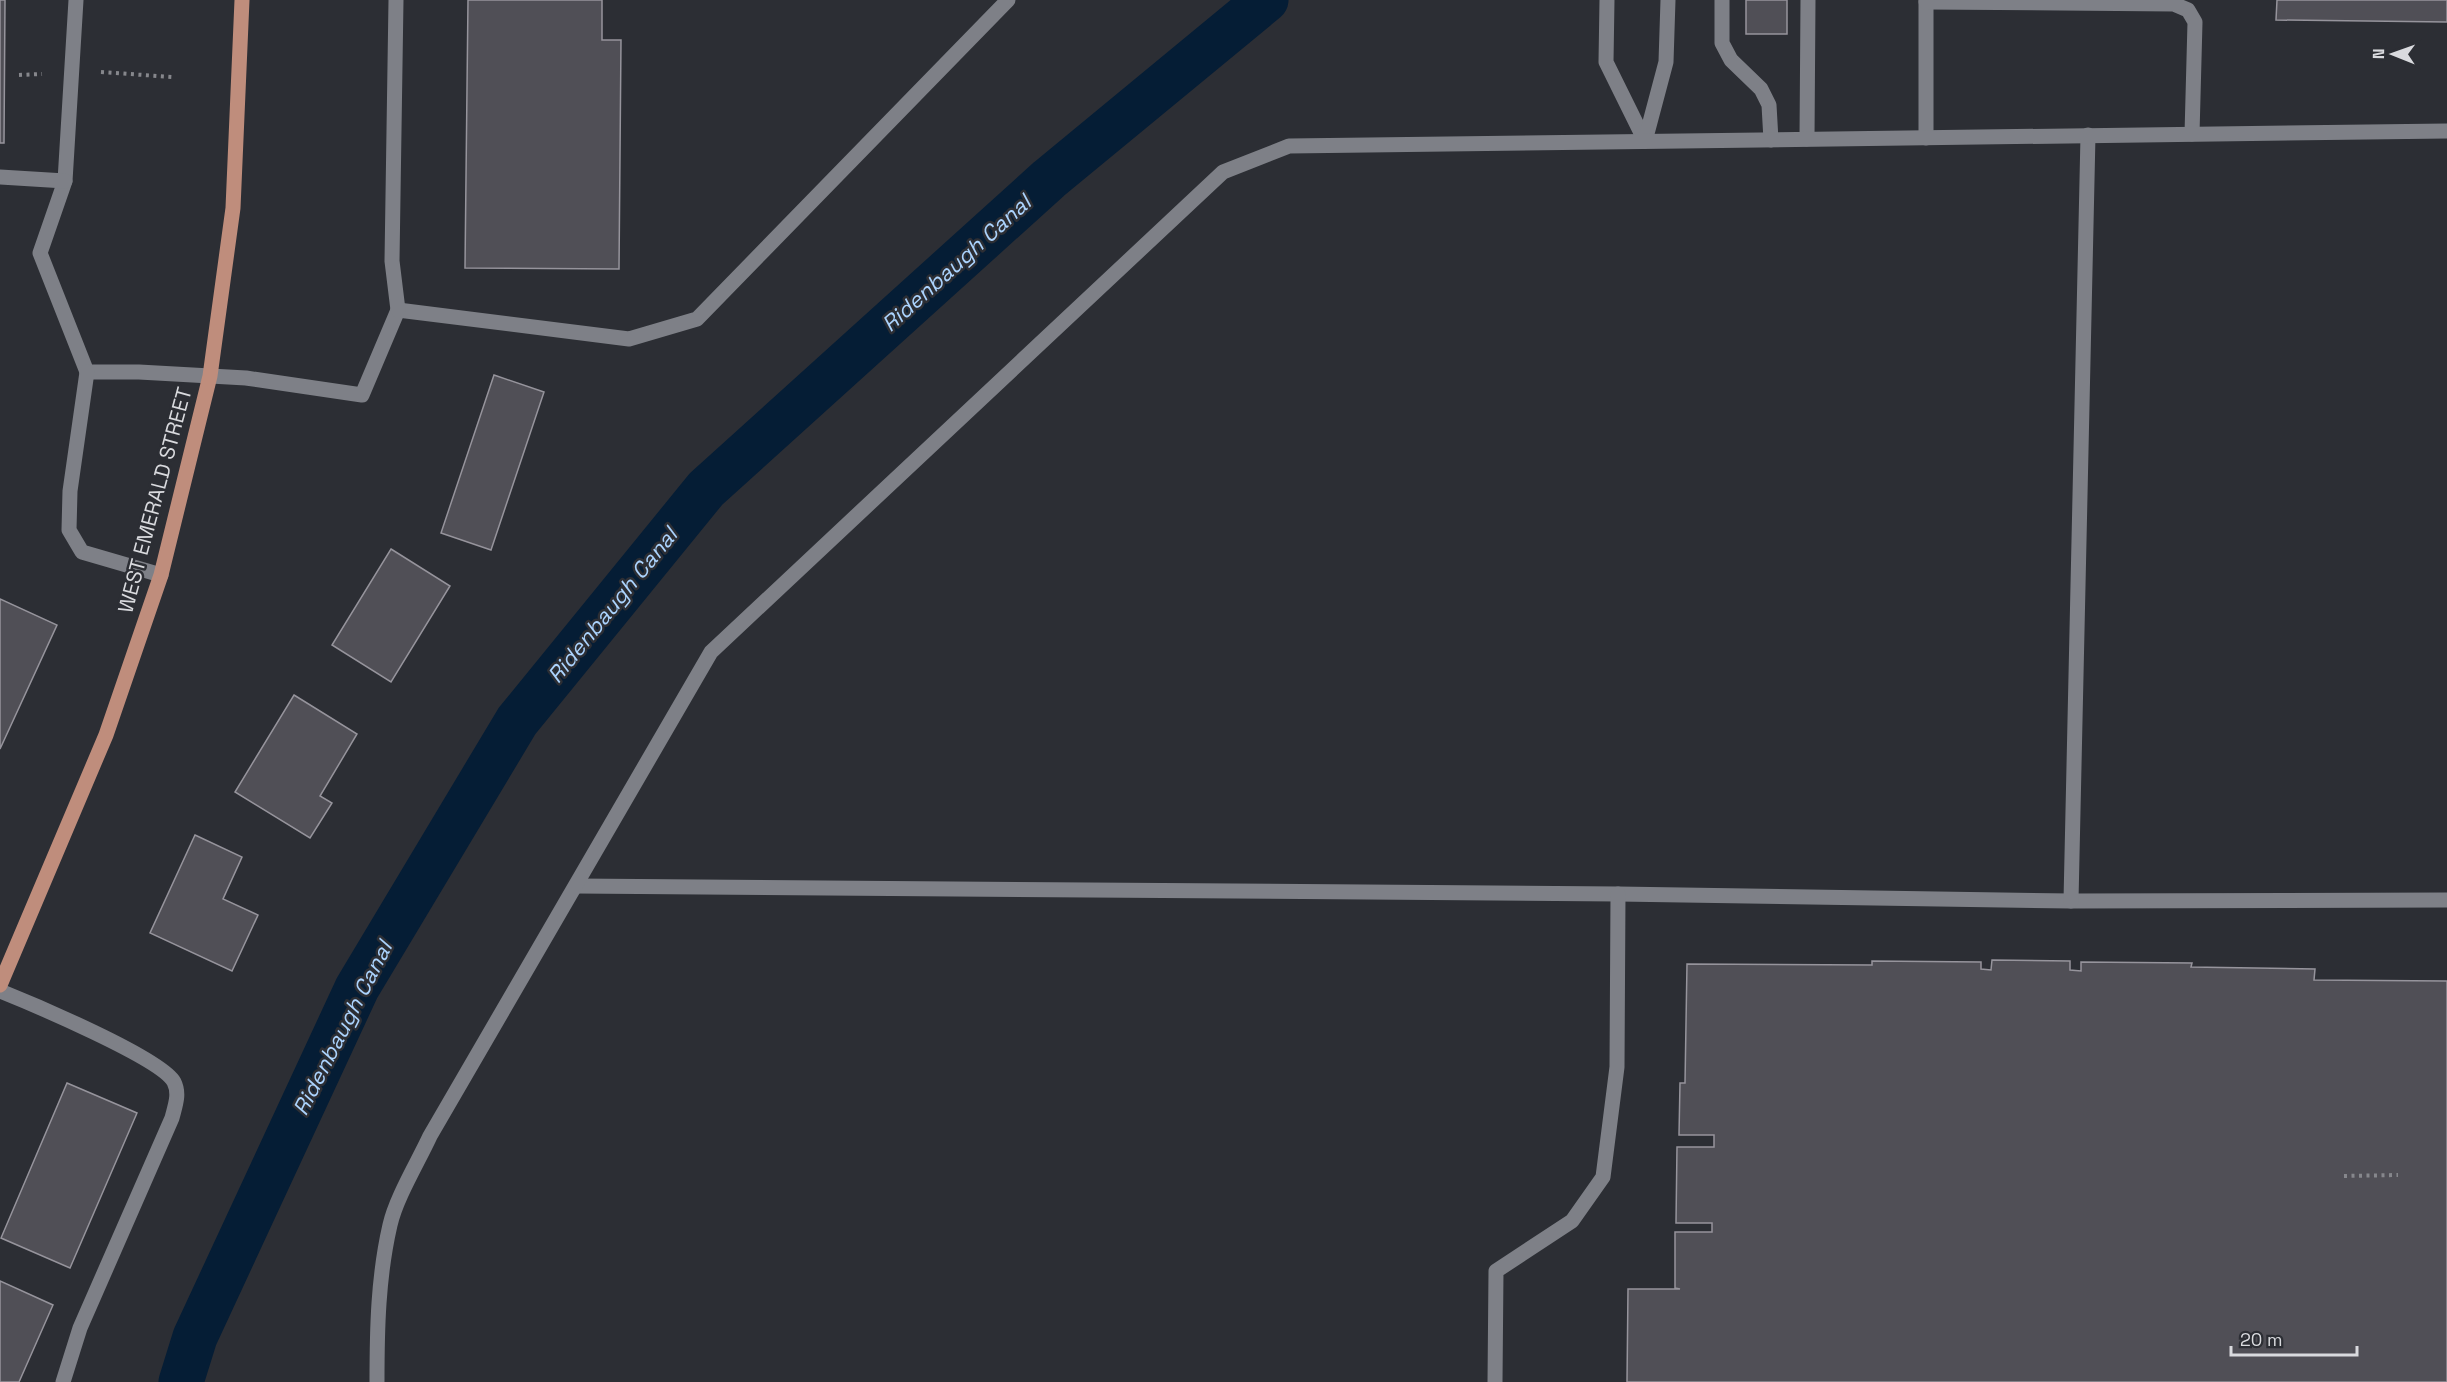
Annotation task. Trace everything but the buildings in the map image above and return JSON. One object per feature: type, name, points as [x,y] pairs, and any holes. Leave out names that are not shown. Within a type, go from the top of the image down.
[{"type":"main road","name":"WEST EMERALD STREET","points":[[0,985],[106,735],[161,575],[210,376],[233,208],[242,0]]},
{"type":"street","points":[[76,0],[65,181],[40,253],[87,372],[70,491],[69,530],[82,552],[161,575]]},
{"type":"street","points":[[87,372],[246,378],[362,395],[398,310],[392,261],[396,0]]},
{"type":"street","points":[[398,310],[629,339],[697,319],[1008,0]]},
{"type":"street","points":[[1608,0],[1606,62],[1645,141]]},
{"type":"street","points":[[1645,141],[1666,62],[1668,0]]},
{"type":"street","points":[[1722,0],[1722,43],[1731,60],[1761,89],[1768,105],[1771,140]]},
{"type":"street","points":[[1807,139],[1808,0]]},
{"type":"street","points":[[1926,138],[1926,1],[2190,5],[2194,22],[2192,134]]},
{"type":"street","points":[[377,1382],[377,1305],[390,1223],[430,1136],[711,652],[1223,172],[1289,147],[2447,131]]},
{"type":"street","points":[[2072,901],[2088,135]]},
{"type":"street","points":[[0,177],[65,181]]},
{"type":"street","points":[[576,886],[1618,894],[2072,901],[2447,900]]},
{"type":"street","points":[[1495,1382],[1496,1271],[1572,1221],[1603,1177],[1617,1067],[1618,894]]},
{"type":"street","points":[[0,991],[48,1009],[143,1059],[173,1080],[178,1092],[172,1118],[80,1328],[63,1382]]},
{"type":"path","points":[[100,72],[172,77]]},
{"type":"path","points":[[19,75],[54,74]]},
{"type":"path","points":[[2344,1176],[2398,1175]]},
{"type":"waterway","name":"Ridenbaugh Canal","points":[[181,1382],[195,1337],[357,988],[517,721],[706,489],[1049,179],[1266,0]]}]
